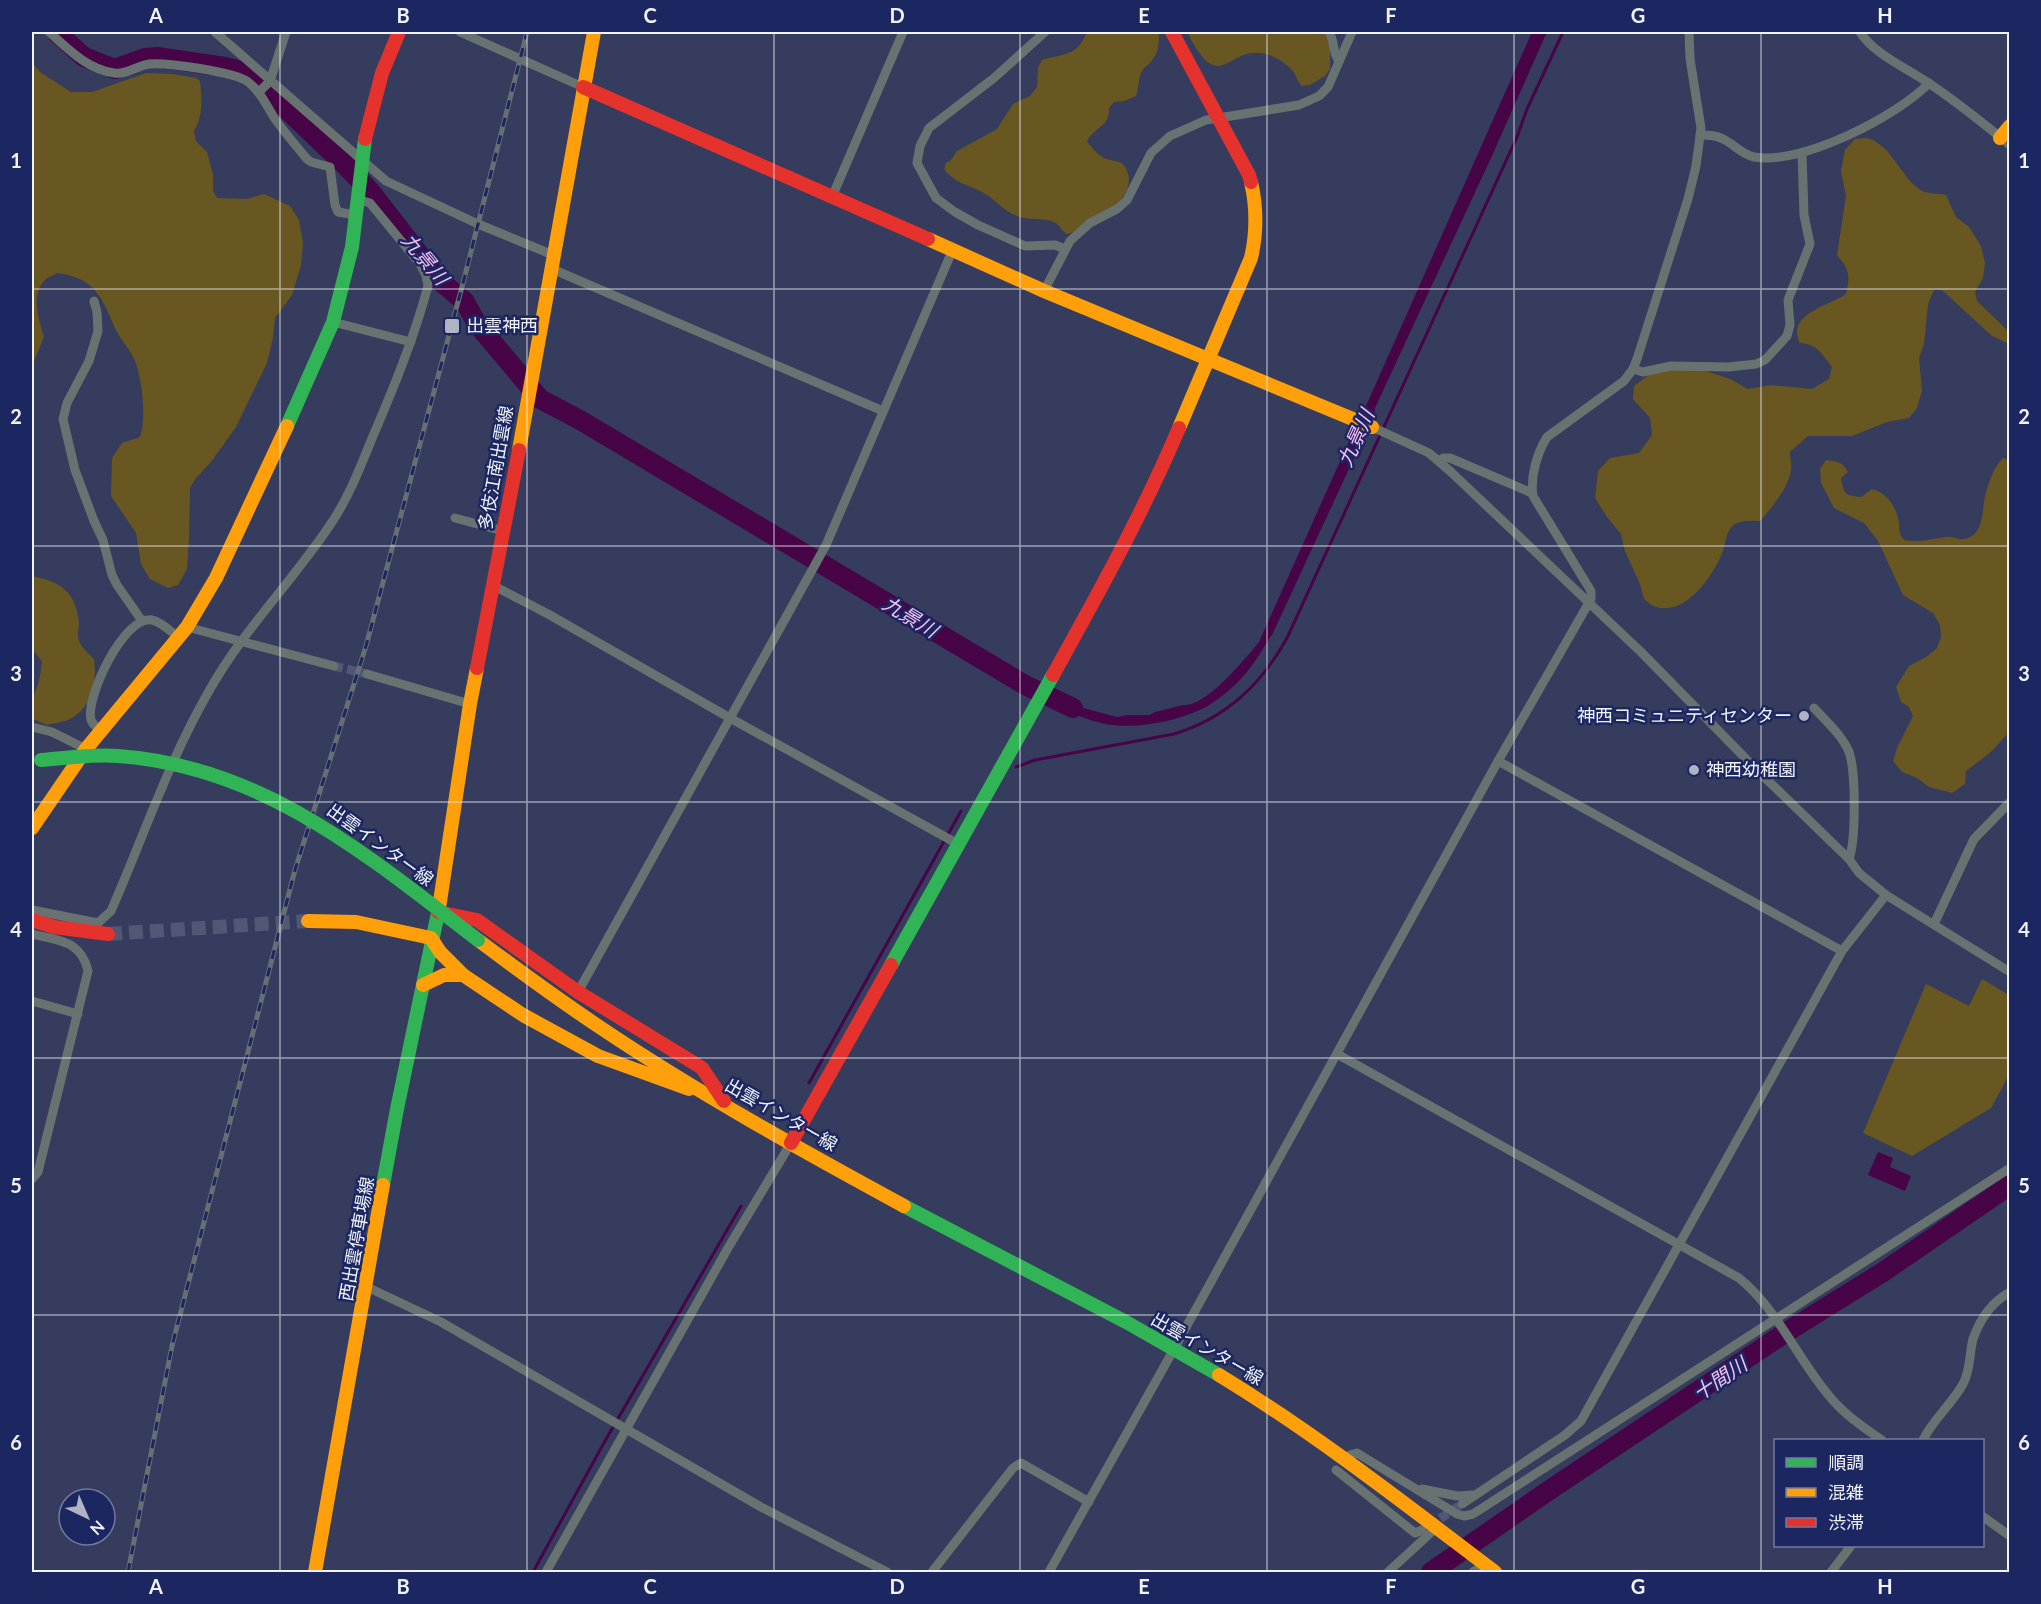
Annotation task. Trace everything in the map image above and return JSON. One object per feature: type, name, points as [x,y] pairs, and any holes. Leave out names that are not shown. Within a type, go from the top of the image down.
[{"type":"main road","points":[[32,828],[86,749],[183,633],[216,578],[304,391],[333,322],[352,247],[361,160],[368,121],[379,83],[399,32]]},
{"type":"main road","name":"多伎江南出雲線","points":[[438,912],[470,704],[494,586],[594,32]]},
{"type":"main road","points":[[791,1143],[1116,562],[1159,475],[1251,258],[1257,231],[1256,204],[1249,175],[1172,32]]},
{"type":"main road","points":[[584,87],[1044,291],[1378,430]]},
{"type":"main road","points":[[2005,141],[2010,126]]},
{"type":"main road","name":"出雲インター線","points":[[36,761],[119,756],[185,766],[243,783],[288,804],[329,829],[591,1021],[713,1098],[791,1143],[1174,1349],[1242,1389],[1294,1423],[1483,1567]]},
{"type":"main road","points":[[438,912],[477,920],[578,992],[702,1068],[727,1106]]},
{"type":"main road","name":"西出雲停車場線","points":[[315,1572],[397,1109],[438,912]]},
{"type":"main road","points":[[32,920],[54,927],[108,934]]},
{"type":"main road","points":[[308,921],[356,922],[431,938],[440,952],[462,975],[523,1015],[598,1056],[713,1098]]},
{"type":"main road","points":[[423,985],[444,975],[462,975]]},
{"type":"street","points":[[49,32],[84,62],[109,72],[126,73],[150,64],[236,76],[264,87]]},
{"type":"street","points":[[215,32],[264,87],[386,181],[553,262],[883,411]]},
{"type":"street","points":[[286,32],[264,87],[277,121],[307,159],[330,167],[338,212],[355,215]]},
{"type":"street","points":[[460,32],[584,87]]},
{"type":"street","points":[[832,196],[903,32]]},
{"type":"street","points":[[1045,32],[994,78],[929,128],[920,146],[917,163],[936,198],[955,212],[1025,246],[1055,245],[1065,249]]},
{"type":"street","points":[[1329,32],[1333,38],[1335,55],[1339,61]]},
{"type":"street","points":[[1044,291],[1065,249],[1078,232],[1117,209],[1127,200],[1151,153],[1170,136],[1206,120],[1299,105],[1310,101],[1328,87],[1352,32]]},
{"type":"street","points":[[1049,1572],[1498,761],[1588,603],[1591,591],[1532,493],[1533,478],[1538,456],[1547,437],[1612,390],[1633,369],[1688,199],[1696,166],[1700,120],[1690,59],[1689,32]]},
{"type":"street","points":[[1860,32],[1870,45],[1929,83],[2005,141]]},
{"type":"street","points":[[1700,135],[1722,138],[1752,157],[1771,158],[1802,153],[1874,123],[1900,108],[1919,94],[1929,83]]},
{"type":"street","points":[[1633,369],[1643,372],[1671,366],[1729,367],[1756,364],[1765,360],[1787,336],[1790,325],[1788,300],[1811,239],[1804,222],[1802,153]]},
{"type":"street","points":[[32,910],[98,923],[111,911],[183,742],[208,691],[339,511],[364,457],[404,365],[428,286],[426,275],[420,264],[370,203],[357,198]]},
{"type":"street","points":[[578,992],[823,551],[953,249]]},
{"type":"street","points":[[94,301],[98,331],[88,361],[67,402],[63,419],[75,470],[93,521],[103,540],[112,575],[142,621]]},
{"type":"street","points":[[333,322],[411,342]]},
{"type":"street","points":[[1378,430],[1429,453],[1439,461],[1588,603],[1849,859],[1859,873],[1887,895],[2010,972]]},
{"type":"street","points":[[1439,461],[1443,458],[1450,458],[1532,493]]},
{"type":"street","points":[[455,519],[503,531]]},
{"type":"street","points":[[494,586],[958,844]]},
{"type":"street","points":[[101,730],[93,724],[91,714],[106,663],[128,633],[142,621],[158,622],[183,633],[242,642],[334,666]]},
{"type":"street","points":[[367,674],[470,704]]},
{"type":"street","points":[[1814,708],[1850,754],[1854,805],[1852,852],[1849,859]]},
{"type":"street","points":[[32,727],[52,732],[86,749]]},
{"type":"street","points":[[1498,761],[1842,951]]},
{"type":"street","points":[[1934,924],[1974,839],[2010,802]]},
{"type":"street","points":[[1462,1504],[1565,1435],[1581,1421],[1842,951],[1887,895]]},
{"type":"street","points":[[32,934],[71,944],[81,952],[88,971],[38,1172],[32,1179]]},
{"type":"street","points":[[32,1001],[78,1014]]},
{"type":"street","points":[[1337,1054],[1739,1278],[1763,1300],[1777,1318],[1826,1393],[1856,1422],[1881,1439]]},
{"type":"street","points":[[546,1572],[728,1248],[791,1143]]},
{"type":"street","points":[[1350,1455],[1357,1453],[1457,1514],[1464,1516],[1473,1514],[2010,1168]]},
{"type":"street","points":[[367,1287],[441,1322],[761,1507],[887,1572]]},
{"type":"street","points":[[1923,1439],[1929,1427],[1962,1386],[1969,1372],[1973,1340],[1983,1317],[1998,1299],[2010,1292]]},
{"type":"street","points":[[932,1572],[1013,1468],[1021,1463],[1089,1502]]},
{"type":"street","points":[[1336,1470],[1415,1533],[1434,1531]]},
{"type":"street","points":[[1412,1487],[1457,1496],[1479,1493]]},
{"type":"street","points":[[1984,1517],[2010,1536]]},
{"type":"street","points":[[1388,1572],[1434,1531]]},
{"type":"street","points":[[1831,1572],[1850,1547]]},
{"type":"shaded area","points":[[1087,32],[1159,32],[1159,43],[1154,57],[1143,69],[1136,96],[1114,102],[1109,108],[1107,119],[1087,141],[1101,156],[1125,166],[1129,184],[1125,193],[1111,209],[1067,234],[1054,222],[1013,214],[987,195],[953,178],[944,169],[946,163],[957,151],[997,129],[1013,104],[1030,96],[1037,87],[1038,68],[1042,60],[1074,50]]},
{"type":"shaded area","points":[[1187,32],[1324,32],[1330,42],[1330,69],[1325,76],[1310,85],[1302,86],[1290,68],[1269,55],[1255,53],[1243,55],[1217,66],[1209,63],[1199,52]]},
{"type":"shaded area","points":[[32,63],[40,72],[71,92],[92,92],[146,73],[196,78],[200,81],[201,107],[194,131],[196,141],[207,152],[213,174],[213,191],[217,198],[247,199],[264,194],[290,206],[299,220],[303,243],[301,265],[292,295],[275,318],[267,363],[236,427],[190,488],[187,569],[178,585],[168,588],[150,579],[141,564],[136,533],[111,496],[112,458],[122,443],[140,437],[143,419],[142,395],[136,362],[117,332],[102,300],[88,284],[58,273],[46,279],[40,286],[37,308],[44,337],[32,366]]},
{"type":"shaded area","points":[[1867,138],[1883,147],[1914,185],[1922,191],[1946,195],[1956,217],[1969,227],[1981,246],[1985,263],[1983,278],[1975,292],[1977,301],[2009,332],[2009,344],[1992,336],[1942,290],[1934,290],[1928,304],[1924,344],[1919,358],[1922,391],[1917,408],[1909,418],[1887,422],[1852,436],[1808,436],[1790,452],[1791,471],[1778,498],[1760,521],[1740,522],[1730,529],[1719,560],[1698,591],[1678,605],[1667,608],[1654,606],[1644,599],[1640,584],[1625,551],[1621,534],[1595,498],[1598,471],[1610,458],[1639,453],[1652,435],[1650,418],[1633,399],[1634,386],[1650,374],[1681,369],[1706,371],[1730,379],[1748,389],[1771,385],[1812,389],[1829,379],[1832,367],[1811,345],[1800,343],[1797,333],[1798,325],[1811,312],[1846,294],[1848,273],[1837,255],[1846,196],[1841,171],[1845,150],[1855,139]]},
{"type":"shaded area","points":[[2003,458],[2010,460],[2009,732],[1991,752],[1966,771],[1965,784],[1952,793],[1929,787],[1917,778],[1902,772],[1893,761],[1913,716],[1909,707],[1901,702],[1896,687],[1909,666],[1937,648],[1941,637],[1940,625],[1933,613],[1903,595],[1878,541],[1864,523],[1834,508],[1821,483],[1820,469],[1826,460],[1839,463],[1848,472],[1841,478],[1846,493],[1861,497],[1872,489],[1886,497],[1896,511],[1900,533],[1904,540],[1919,541],[1948,537],[1962,539],[1971,537],[1979,528],[1990,480]]},
{"type":"shaded area","points":[[32,576],[59,585],[70,595],[77,611],[79,641],[94,659],[94,685],[88,701],[70,719],[47,725],[33,719],[32,713],[32,702],[42,661],[32,649]]},
{"type":"shaded area","points":[[1982,979],[2009,995],[2009,1075],[1991,1108],[1912,1156],[1863,1133],[1926,984],[1969,1006]]},
{"type":"water","points":[[1532,32],[1547,32],[1375,408],[1374,421],[1360,445],[1273,633],[1251,667],[1224,695],[1202,709],[1175,719],[1146,725],[1103,724],[1079,716],[1049,700],[1052,694],[1072,705],[1117,717],[1150,715],[1192,704],[1224,681],[1259,642],[1350,439],[1355,421],[1366,406]]},
{"type":"water","points":[[1878,1152],[1893,1158],[1890,1167],[1911,1176],[1905,1191],[1868,1175]]},
{"type":"waterway","name":"九景川","points":[[56,32],[84,57],[115,69],[145,58],[157,57],[225,67],[240,71],[258,82],[371,192],[439,280],[465,302],[477,324],[540,399],[580,420],[1025,685],[1073,708]]},
{"type":"waterway","points":[[1016,767],[1035,760],[1174,734],[1193,727],[1226,709],[1254,685],[1266,671],[1287,638],[1563,32]]},
{"type":"waterway","points":[[809,1083],[961,811]]},
{"type":"waterway","name":"十間川","points":[[1431,1572],[1551,1489],[1788,1331],[1883,1272],[2010,1185]]},
{"type":"waterway","points":[[533,1572],[605,1441],[741,1206]]},
{"type":"tunnel","points":[[334,666],[367,674]]},
{"type":"tunnel","points":[[108,934],[308,921]]},
{"type":"tunnel","points":[[1429,1526],[1462,1504]]},
{"type":"railway","points":[[128,1572],[172,1346],[295,870],[366,646],[527,32]]},
{"type":"traffic: fast","points":[[287,426],[333,322],[352,247],[365,139]]},
{"type":"traffic: fast","points":[[891,965],[1053,675]]},
{"type":"traffic: fast","points":[[41,760],[118,756],[171,763],[220,777],[267,796],[311,820],[354,848],[478,940]]},
{"type":"traffic: fast","points":[[383,1185],[439,908]]},
{"type":"traffic: fast","points":[[904,1206],[1126,1322],[1219,1375]]},
{"type":"traffic: slow","points":[[519,450],[594,32]]},
{"type":"traffic: slow","points":[[2000,138],[2010,126]]},
{"type":"traffic: slow","points":[[1179,428],[1251,258],[1256,220],[1251,182]]},
{"type":"traffic: slow","points":[[928,239],[1044,291],[1372,427]]},
{"type":"traffic: slow","points":[[32,828],[86,749],[187,627],[216,578],[287,426]]},
{"type":"traffic: slow","points":[[439,908],[477,668]]},
{"type":"traffic: slow","points":[[308,921],[356,922],[431,938],[440,952],[463,975],[523,1015],[598,1056],[689,1089]]},
{"type":"traffic: slow","points":[[478,940],[539,985],[638,1052],[712,1098],[904,1206]]},
{"type":"traffic: slow","points":[[423,985],[444,975],[463,975]]},
{"type":"traffic: slow","points":[[315,1572],[383,1185]]},
{"type":"traffic: slow","points":[[1219,1375],[1325,1445],[1495,1572]]},
{"type":"traffic: jam","points":[[365,139],[382,73],[399,32]]},
{"type":"traffic: jam","points":[[1172,32],[1251,182]]},
{"type":"traffic: jam","points":[[583,87],[928,239]]},
{"type":"traffic: jam","points":[[1053,675],[1135,522],[1179,428]]},
{"type":"traffic: jam","points":[[477,668],[519,450]]},
{"type":"traffic: jam","points":[[438,912],[477,920],[578,992],[702,1068],[724,1101]]},
{"type":"traffic: jam","points":[[32,920],[54,927],[108,934]]},
{"type":"traffic: jam","points":[[791,1143],[891,965]]},
{"type":"place","name":"出雲神西","points":[[452,326]]},
{"type":"place","name":"神西コミュニティセンター","points":[[1804,716]]},
{"type":"place","name":"神西幼稚園","points":[[1694,770]]}]
